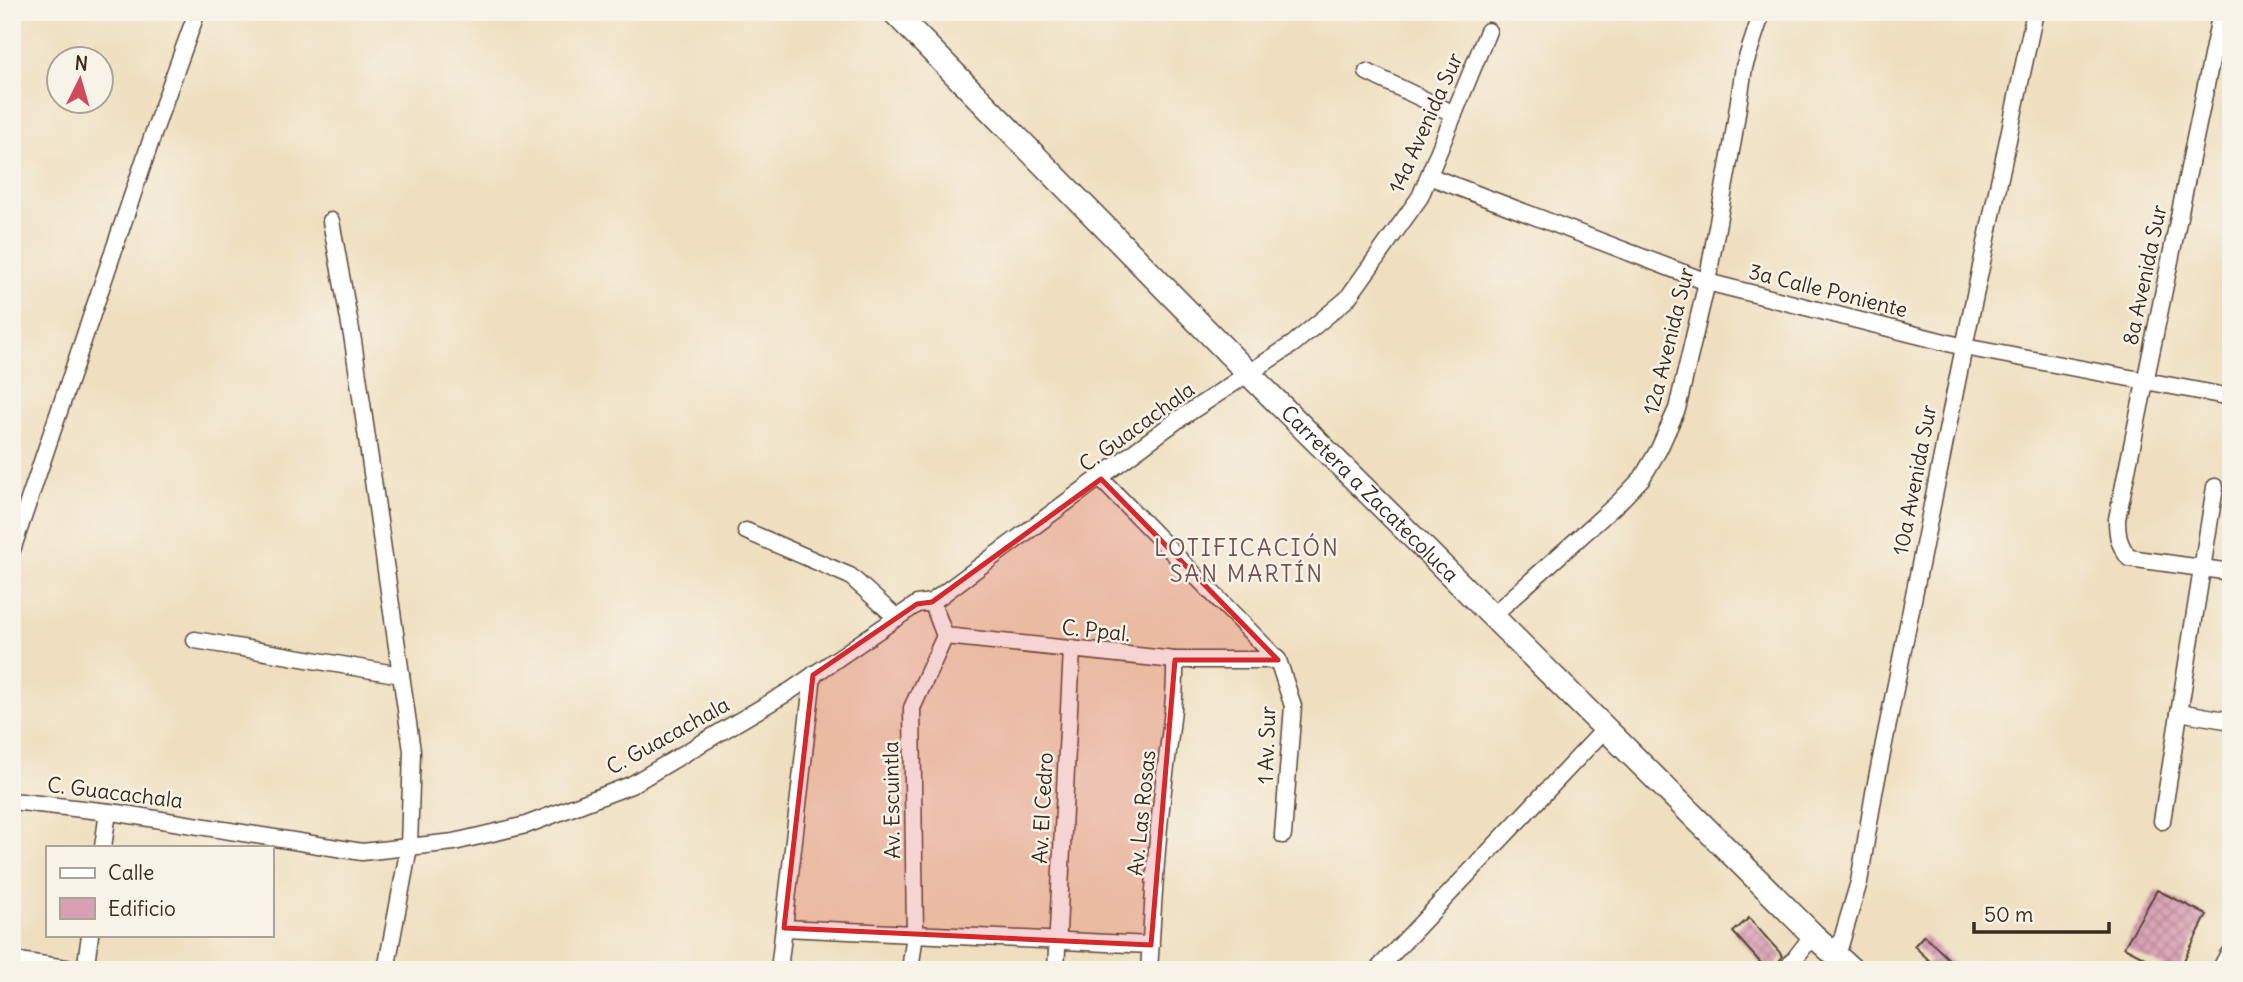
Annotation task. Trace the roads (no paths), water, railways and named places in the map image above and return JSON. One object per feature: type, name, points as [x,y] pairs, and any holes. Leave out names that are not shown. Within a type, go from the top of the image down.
[{"type":"main road","name":"Carretera a Zacatecoluca","points":[[894,12],[1249,374],[1844,963]]},
{"type":"main road","points":[[2224,970],[2231,957]]},
{"type":"street","points":[[12,550],[197,12]]},
{"type":"street","name":"12a Avenida Sur","points":[[1493,615],[1642,478],[1677,409],[1707,282],[1744,67],[1762,12]]},
{"type":"street","name":"10a Avenida Sur","points":[[1844,963],[1874,793],[2035,12]]},
{"type":"street","name":"8a Avenida Sur","points":[[2202,568],[2129,558],[2120,547],[2117,520],[2221,12]]},
{"type":"street","name":"14a Avenida Sur","points":[[1249,374],[1293,344],[1347,299],[1420,197],[1488,31]]},
{"type":"street","points":[[1367,72],[1454,114]]},
{"type":"street","name":"3a Calle Poniente","points":[[1429,176],[1707,282],[1964,347],[2231,397]]},
{"type":"street","points":[[331,221],[353,341],[412,751],[409,847],[386,970]]},
{"type":"street","name":"C. Guacachala","points":[[12,801],[108,812],[362,852],[454,842],[526,825],[631,785],[778,698],[917,604],[932,602],[1176,421],[1249,374]]},
{"type":"street","name":"1 Av. Sur","points":[[1101,479],[1278,660],[1293,706],[1283,835]]},
{"type":"street","points":[[2162,821],[2215,487]]},
{"type":"street","points":[[746,531],[850,576],[897,618]]},
{"type":"street","points":[[2202,568],[2231,572]]},
{"type":"street","points":[[932,602],[945,636]]},
{"type":"street","name":"C. Ppal.","points":[[945,636],[1175,660],[1278,660]]},
{"type":"street","name":"Av. Escuintla","points":[[910,970],[915,934],[912,708],[945,636]]},
{"type":"street","points":[[195,640],[401,675]]},
{"type":"street","name":"Av. El Cedro","points":[[1056,970],[1072,649]]},
{"type":"street","name":"Av. Las Rosas","points":[[1149,970],[1162,798],[1172,730],[1175,660]]},
{"type":"street","points":[[779,970],[813,675]]},
{"type":"street","points":[[2179,712],[2231,721]]},
{"type":"street","points":[[1377,970],[1606,728]]},
{"type":"street","points":[[103,846],[108,812]]},
{"type":"street","points":[[784,928],[1151,945]]},
{"type":"street","points":[[1786,970],[1814,935]]},
{"type":"street","points":[[85,970],[90,936]]},
{"type":"street","points":[[12,960],[79,970]]},
{"type":"district","name":"LOTIFICACIÓN SAN MARTÍN","points":[[1247,561]]}]
